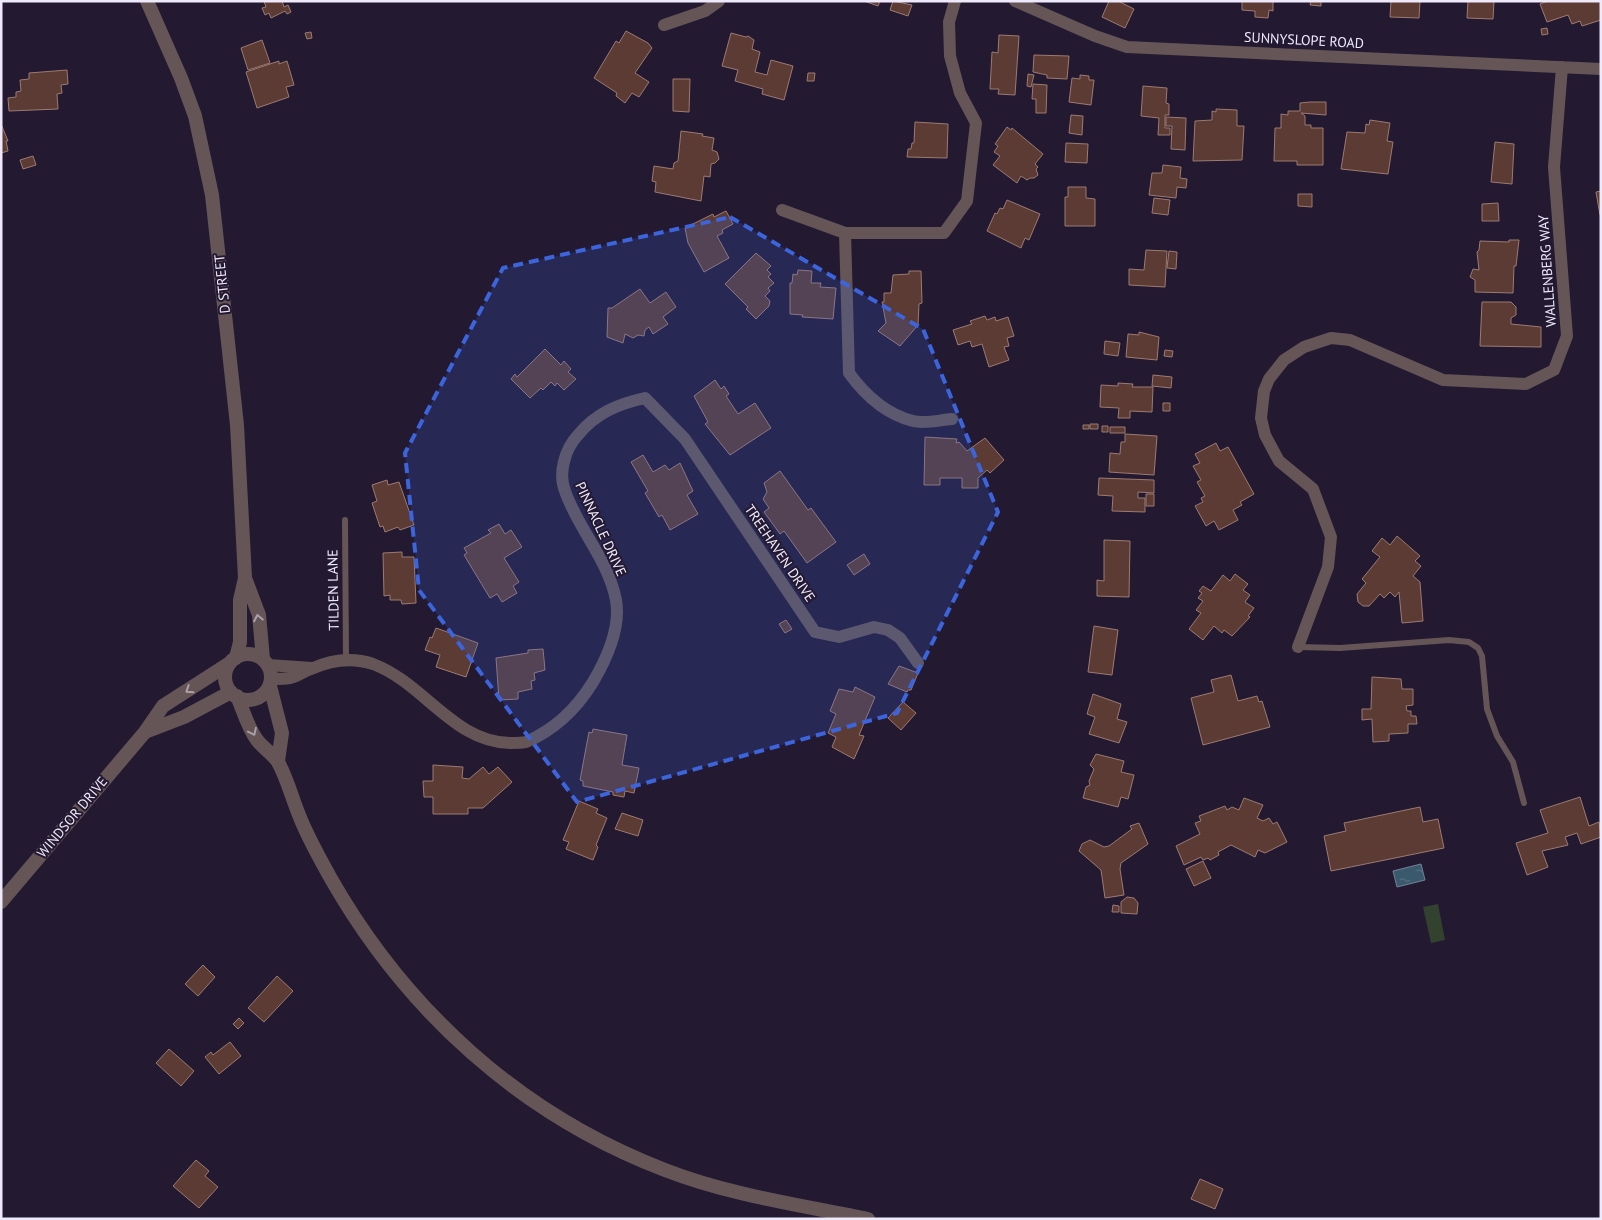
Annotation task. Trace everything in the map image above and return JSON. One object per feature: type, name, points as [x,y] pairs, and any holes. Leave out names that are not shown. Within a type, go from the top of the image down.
[{"type":"street","name":"D STREET","points":[[147,1],[181,78],[195,116],[212,195],[237,425],[245,578],[240,600],[240,642],[233,660]]},
{"type":"street","points":[[664,25],[705,11],[720,1]]},
{"type":"street","points":[[782,210],[846,233],[944,233],[967,201],[976,123],[960,93],[950,56],[949,22],[955,1]]},
{"type":"street","name":"SUNNYSLOPE ROAD","points":[[1015,1],[1095,36],[1128,47],[1601,69]]},
{"type":"street","name":"WALLENBERG WAY","points":[[1298,647],[1328,567],[1331,537],[1313,489],[1279,461],[1271,449],[1262,418],[1264,392],[1269,380],[1284,360],[1293,353],[1314,342],[1331,338],[1350,340],[1443,380],[1526,384],[1554,370],[1567,336],[1554,167],[1562,67]]},
{"type":"street","points":[[846,233],[849,373],[862,392],[885,409],[914,422],[952,419]]},
{"type":"street","name":"PINNACLE DRIVE","points":[[270,682],[292,678],[312,668],[346,658],[373,664],[402,680],[462,728],[494,743],[524,743],[552,728],[585,695],[604,663],[614,632],[616,602],[607,571],[564,490],[563,464],[571,442],[589,421],[620,403],[645,398]]},
{"type":"street","name":"TREEHAVEN DRIVE","points":[[645,398],[685,440],[815,632],[839,637],[874,627],[888,630],[900,638],[918,663]]},
{"type":"street","name":"D STREET","points":[[245,578],[259,615],[266,662]]},
{"type":"street","points":[[278,761],[282,732],[266,662],[250,654],[233,660],[226,677],[257,739],[278,761],[300,818],[330,878],[367,936],[400,981],[439,1023],[474,1056],[522,1095],[572,1126],[665,1170],[714,1186],[868,1219]]},
{"type":"street","name":"WINDSOR DRIVE","points":[[1,902],[144,732],[163,706],[233,660]]},
{"type":"street","name":"PINNACLE DRIVE","points":[[266,662],[312,668]]},
{"type":"street","points":[[234,694],[252,699],[259,697],[270,682]]},
{"type":"street","name":"WINDSOR DRIVE","points":[[144,732],[184,717],[234,694]]},
{"type":"lane","name":"TILDEN LANE","points":[[345,520],[346,658]]},
{"type":"lane","points":[[1298,647],[1340,648],[1449,640],[1469,642],[1478,648],[1482,656],[1487,709],[1497,736],[1513,762],[1524,803]]},
{"type":"highlighted area","points":[[730,217],[923,329],[998,512],[897,713],[577,802],[419,590],[405,453],[503,268]]},
{"type":"green space","points":[[1438,904],[1445,940],[1431,943],[1423,907]]},
{"type":"water","points":[[1421,864],[1425,880],[1397,887],[1393,871]]},
{"type":"building","points":[[264,1],[282,1],[284,7],[288,5],[291,12],[287,14],[285,11],[271,18],[269,13],[265,15],[262,8],[266,7]]},
{"type":"building","points":[[864,1],[880,1],[878,6]]},
{"type":"building","points":[[893,1],[912,5],[908,16],[890,10]]},
{"type":"building","points":[[1109,1],[1118,1],[1134,9],[1125,28],[1102,17]]},
{"type":"building","points":[[1242,1],[1273,1],[1273,11],[1269,10],[1268,18],[1255,17],[1255,11],[1242,10]]},
{"type":"building","points":[[1311,1],[1321,1],[1321,6],[1310,5]]},
{"type":"building","points":[[1391,1],[1420,1],[1419,18],[1390,17]]},
{"type":"building","points":[[1468,1],[1494,1],[1493,19],[1467,18]]},
{"type":"building","points":[[1548,1],[1601,1],[1601,20],[1582,26],[1580,21],[1572,24],[1568,15],[1547,22],[1540,4]]},
{"type":"building","points":[[1547,28],[1548,34],[1542,35],[1541,29]]},
{"type":"building","points":[[626,31],[648,43],[652,48],[635,73],[649,82],[639,97],[632,93],[625,103],[616,96],[617,93],[594,78],[616,41],[619,43]]},
{"type":"building","points":[[311,32],[312,38],[307,39],[305,33]]},
{"type":"building","points":[[731,33],[748,36],[754,40],[752,49],[760,52],[755,72],[767,75],[771,60],[793,66],[784,100],[762,94],[763,89],[735,81],[738,70],[722,66]]},
{"type":"building","points":[[999,35],[1019,36],[1015,95],[998,94],[999,89],[990,89],[992,52],[998,53]]},
{"type":"building","points":[[262,40],[270,63],[248,70],[241,48]]},
{"type":"building","points":[[1034,55],[1069,56],[1067,79],[1047,78],[1047,75],[1033,72]]},
{"type":"building","points":[[279,61],[279,64],[287,61],[294,85],[286,87],[289,97],[257,108],[246,72]]},
{"type":"building","points":[[67,70],[68,84],[61,85],[62,93],[57,94],[58,109],[9,111],[8,98],[16,97],[16,92],[21,91],[20,80],[29,79],[29,73]]},
{"type":"building","points":[[808,73],[815,73],[814,81],[807,81]]},
{"type":"building","points":[[1028,74],[1034,75],[1031,87],[1027,86]]},
{"type":"building","points":[[1080,75],[1089,76],[1089,80],[1094,80],[1091,105],[1069,102],[1072,78],[1080,79]]},
{"type":"building","points":[[673,79],[690,79],[689,112],[673,111]]},
{"type":"building","points":[[1033,84],[1047,85],[1046,113],[1036,113],[1036,99],[1032,99]]},
{"type":"building","points":[[1143,86],[1167,88],[1166,103],[1169,104],[1169,115],[1165,115],[1165,128],[1170,128],[1170,135],[1158,135],[1159,118],[1141,116]]},
{"type":"building","points":[[1326,102],[1326,115],[1301,113],[1305,116],[1305,125],[1311,125],[1311,128],[1323,128],[1323,165],[1297,165],[1297,161],[1274,161],[1275,128],[1281,128],[1281,114],[1288,115],[1288,111],[1300,111],[1300,103]]},
{"type":"building","points":[[1216,109],[1237,110],[1237,126],[1244,126],[1242,160],[1193,161],[1195,121],[1212,120],[1212,111],[1216,112]]},
{"type":"building","points":[[1071,115],[1083,116],[1082,135],[1069,133]]},
{"type":"building","points":[[1166,117],[1186,118],[1185,150],[1171,149],[1172,126],[1166,126]]},
{"type":"building","points":[[1370,120],[1390,123],[1387,141],[1393,142],[1388,174],[1341,169],[1347,132],[1365,133],[1366,124],[1369,125]]},
{"type":"building","points":[[915,122],[948,124],[947,158],[907,157],[908,149],[911,149],[912,143],[914,143]]},
{"type":"building","points":[[1,124],[8,141],[6,141],[8,151],[1,153]]},
{"type":"building","points":[[1007,127],[1011,130],[1012,128],[1043,154],[1035,164],[1038,167],[1036,169],[1038,175],[1034,178],[1027,180],[1021,176],[1017,183],[993,165],[1000,156],[994,152],[998,146],[995,144]]},
{"type":"building","points":[[681,131],[703,134],[702,136],[714,138],[712,150],[717,152],[719,159],[711,164],[710,177],[704,176],[701,201],[655,192],[656,182],[652,181],[654,166],[673,169],[674,163],[678,161]]},
{"type":"building","points":[[1495,142],[1514,144],[1512,184],[1491,182]]},
{"type":"building","points":[[1066,143],[1088,144],[1087,163],[1065,162]]},
{"type":"building","points":[[33,156],[36,165],[23,169],[20,160]]},
{"type":"building","points":[[1163,165],[1181,167],[1180,178],[1187,179],[1186,188],[1177,187],[1176,198],[1149,195],[1152,173],[1162,173]]},
{"type":"building","points":[[1068,187],[1086,187],[1086,198],[1095,199],[1095,226],[1065,226],[1065,197],[1068,197]]},
{"type":"building","points":[[1601,191],[1601,214],[1600,215],[1596,192]]},
{"type":"building","points":[[1298,194],[1312,194],[1312,207],[1298,206]]},
{"type":"building","points":[[1154,198],[1170,200],[1168,215],[1152,213]]},
{"type":"building","points":[[1007,200],[1040,214],[1029,240],[1025,238],[1021,248],[987,231],[995,213],[997,214],[1000,208],[1003,209]]},
{"type":"building","points":[[1498,203],[1499,221],[1482,221],[1482,204]]},
{"type":"building","points":[[726,211],[733,224],[722,230],[723,233],[717,236],[729,258],[704,272],[688,243],[685,228],[713,214],[714,217]]},
{"type":"building","points":[[1509,240],[1519,240],[1516,266],[1514,266],[1513,293],[1475,292],[1475,280],[1470,277],[1473,269],[1479,270],[1477,252],[1480,241],[1509,242]]},
{"type":"building","points":[[1146,250],[1167,251],[1165,287],[1129,285],[1129,269],[1144,270]]},
{"type":"building","points":[[1169,251],[1177,252],[1176,269],[1167,268]]},
{"type":"building","points":[[756,253],[771,266],[767,270],[771,274],[768,277],[774,283],[768,288],[770,291],[765,296],[770,301],[769,306],[756,319],[746,309],[748,307],[725,284]]},
{"type":"building","points":[[798,270],[812,271],[811,283],[821,283],[820,287],[836,288],[833,319],[802,317],[803,315],[790,314],[790,283],[792,283],[793,274],[797,275]]},
{"type":"building","points":[[909,271],[921,271],[922,303],[919,304],[918,325],[900,346],[878,331],[886,323],[882,302],[884,302],[884,293],[891,293],[893,275],[909,274]]},
{"type":"building","points":[[640,289],[650,303],[666,292],[676,307],[663,317],[668,324],[653,334],[649,327],[645,330],[644,336],[638,335],[633,338],[625,334],[623,343],[607,337],[608,308],[612,308]]},
{"type":"building","points":[[1482,302],[1511,302],[1516,307],[1516,315],[1511,318],[1511,324],[1541,327],[1541,347],[1480,346]]},
{"type":"building","points":[[985,316],[987,320],[995,317],[996,321],[1008,317],[1014,336],[1007,338],[1009,346],[1004,347],[1009,360],[989,367],[982,344],[972,347],[970,341],[958,345],[953,330],[972,324],[970,321]]},
{"type":"building","points":[[1139,332],[1159,337],[1157,360],[1126,357],[1128,334],[1139,335]]},
{"type":"building","points":[[1105,341],[1120,343],[1118,356],[1104,354]]},
{"type":"building","points":[[545,349],[561,365],[564,361],[571,369],[568,372],[576,379],[564,390],[557,383],[555,386],[551,382],[543,390],[541,388],[530,398],[511,379],[515,374],[517,377]]},
{"type":"building","points":[[1165,350],[1173,351],[1172,357],[1164,356]]},
{"type":"building","points":[[1153,375],[1172,377],[1171,388],[1152,386]]},
{"type":"building","points":[[715,380],[721,389],[724,386],[729,394],[726,396],[738,414],[755,403],[771,428],[730,455],[705,424],[708,422],[694,396]]},
{"type":"building","points":[[1118,383],[1133,384],[1132,387],[1153,387],[1152,412],[1130,411],[1130,418],[1118,418],[1119,408],[1100,407],[1101,385],[1118,386]]},
{"type":"building","points":[[1163,403],[1170,403],[1170,411],[1163,411]]},
{"type":"building","points":[[1090,424],[1098,424],[1098,429],[1090,429]]},
{"type":"building","points":[[1083,425],[1089,425],[1089,429],[1083,429]]},
{"type":"building","points":[[1102,426],[1108,426],[1108,432],[1102,432]]},
{"type":"building","points":[[1110,427],[1125,427],[1125,433],[1110,433]]},
{"type":"building","points":[[1125,434],[1157,436],[1154,475],[1109,472],[1110,453],[1120,454],[1121,442],[1125,442]]},
{"type":"building","points":[[925,437],[957,439],[956,443],[959,442],[967,451],[985,438],[1004,460],[990,473],[987,470],[978,478],[978,488],[962,488],[962,478],[940,478],[940,485],[924,485]]},
{"type":"building","points":[[1216,443],[1220,451],[1228,447],[1254,494],[1240,502],[1242,505],[1233,510],[1238,520],[1219,530],[1214,521],[1206,526],[1195,506],[1203,502],[1201,498],[1205,496],[1197,482],[1201,480],[1193,466],[1200,463],[1195,454]]},
{"type":"building","points":[[643,455],[653,472],[665,465],[669,470],[680,463],[693,491],[687,495],[698,514],[670,530],[662,515],[659,517],[645,493],[648,491],[631,462]]},
{"type":"building","points":[[780,471],[808,510],[811,508],[836,542],[807,563],[784,531],[780,534],[764,512],[769,508],[763,499],[767,492],[764,483]]},
{"type":"building","points":[[1099,478],[1154,480],[1154,493],[1138,492],[1138,498],[1145,498],[1145,512],[1112,511],[1113,496],[1098,495]]},
{"type":"building","points":[[387,480],[388,485],[399,482],[414,525],[400,530],[398,527],[385,532],[383,526],[380,527],[372,503],[377,501],[372,485]]},
{"type":"building","points":[[1146,494],[1154,494],[1154,506],[1146,506]]},
{"type":"building","points":[[499,524],[505,534],[511,530],[522,547],[504,558],[519,582],[513,586],[517,593],[502,602],[497,594],[490,598],[464,555],[467,553],[464,548],[491,533],[488,530]]},
{"type":"building","points":[[1397,536],[1420,556],[1415,561],[1421,566],[1413,576],[1420,582],[1423,621],[1402,623],[1399,592],[1395,597],[1390,592],[1384,598],[1380,594],[1369,606],[1363,606],[1358,602],[1357,594],[1366,583],[1362,579],[1380,557],[1372,551],[1382,538],[1390,545]]},
{"type":"building","points":[[1104,540],[1130,541],[1129,597],[1097,596],[1097,580],[1104,581]]},
{"type":"building","points":[[402,552],[402,557],[414,557],[416,603],[402,604],[401,600],[390,600],[390,595],[384,596],[383,553]]},
{"type":"building","points":[[864,554],[870,564],[854,575],[847,565]]},
{"type":"building","points":[[1235,574],[1248,584],[1243,590],[1250,595],[1245,602],[1254,608],[1248,616],[1250,617],[1232,636],[1224,630],[1222,633],[1214,626],[1203,640],[1189,629],[1201,613],[1196,610],[1203,601],[1198,598],[1202,593],[1199,591],[1203,586],[1211,591],[1223,575],[1230,581]]},
{"type":"building","points":[[786,620],[792,629],[785,633],[779,624]]},
{"type":"building","points":[[1094,626],[1118,630],[1112,675],[1088,672]]},
{"type":"building","points":[[436,628],[478,643],[466,677],[436,667],[440,655],[425,650]]},
{"type":"building","points":[[543,649],[545,670],[534,673],[535,680],[531,681],[532,689],[518,692],[518,699],[499,700],[496,658],[528,653],[528,650]]},
{"type":"building","points":[[899,666],[918,673],[911,690],[907,692],[888,684]]},
{"type":"building","points":[[1231,675],[1238,701],[1257,696],[1259,702],[1262,701],[1270,727],[1203,745],[1191,698],[1214,692],[1211,680]]},
{"type":"building","points":[[1372,677],[1401,679],[1402,689],[1413,689],[1413,705],[1406,706],[1407,711],[1411,711],[1411,716],[1416,716],[1417,724],[1408,724],[1408,733],[1389,734],[1389,741],[1373,742],[1372,719],[1362,720],[1362,709],[1371,709]]},
{"type":"building","points":[[855,687],[875,697],[859,735],[864,736],[854,759],[832,747],[836,737],[828,733],[836,714],[830,711],[839,689],[853,692]]},
{"type":"building","points":[[1093,694],[1121,704],[1117,719],[1127,722],[1119,743],[1089,734],[1095,717],[1087,714]]},
{"type":"building","points":[[903,702],[916,713],[901,730],[888,718]]},
{"type":"building","points":[[593,729],[627,735],[622,765],[639,768],[634,793],[625,791],[624,797],[613,795],[613,792],[583,786],[583,781],[580,780],[589,732],[592,733]]},
{"type":"building","points":[[1096,754],[1124,761],[1121,772],[1134,775],[1128,799],[1121,797],[1118,807],[1083,798],[1086,787],[1090,785],[1089,781],[1094,769],[1090,765]]},
{"type":"building","points":[[433,765],[463,767],[462,778],[469,779],[483,767],[489,774],[498,767],[512,782],[483,808],[468,808],[468,814],[433,814],[433,797],[424,797],[423,781],[433,781]]},
{"type":"building","points":[[1580,797],[1589,826],[1599,822],[1601,837],[1581,844],[1577,833],[1565,837],[1568,845],[1542,851],[1548,867],[1527,875],[1516,843],[1548,833],[1540,810]]},
{"type":"building","points":[[1244,798],[1263,805],[1257,818],[1263,821],[1269,818],[1273,824],[1277,822],[1287,842],[1265,853],[1258,850],[1255,857],[1231,845],[1218,852],[1219,855],[1210,860],[1208,858],[1203,860],[1201,857],[1184,865],[1176,846],[1200,834],[1195,823],[1201,821],[1199,816],[1225,806],[1227,810],[1232,807],[1239,810]]},
{"type":"building","points":[[579,801],[598,809],[596,813],[607,818],[596,845],[598,847],[593,860],[566,849],[569,842],[563,840]]},
{"type":"building","points":[[1420,807],[1423,822],[1438,819],[1444,848],[1331,871],[1324,836],[1346,831],[1344,823]]},
{"type":"building","points":[[622,813],[643,820],[638,836],[615,829]]},
{"type":"building","points":[[1139,823],[1148,844],[1121,863],[1120,869],[1124,895],[1105,898],[1101,870],[1079,851],[1082,844],[1090,840],[1104,847],[1109,846],[1132,829],[1130,826]]},
{"type":"building","points":[[1203,861],[1211,878],[1194,886],[1186,869]]},
{"type":"building","points":[[1127,897],[1134,898],[1138,903],[1137,914],[1121,913],[1121,902]]},
{"type":"building","points":[[1113,905],[1119,906],[1119,912],[1112,912]]},
{"type":"building","points":[[203,965],[215,977],[198,996],[185,984]]},
{"type":"building","points":[[277,976],[293,991],[264,1022],[248,1008]]},
{"type":"building","points":[[239,1018],[244,1023],[238,1029],[233,1024]]},
{"type":"building","points":[[230,1042],[241,1056],[219,1074],[205,1057],[211,1052],[213,1055]]},
{"type":"building","points":[[169,1049],[194,1071],[181,1086],[156,1063]]},
{"type":"building","points":[[196,1160],[209,1171],[205,1176],[218,1187],[199,1208],[173,1186]]},
{"type":"building","points":[[1200,1179],[1223,1189],[1215,1209],[1191,1199]]}]
